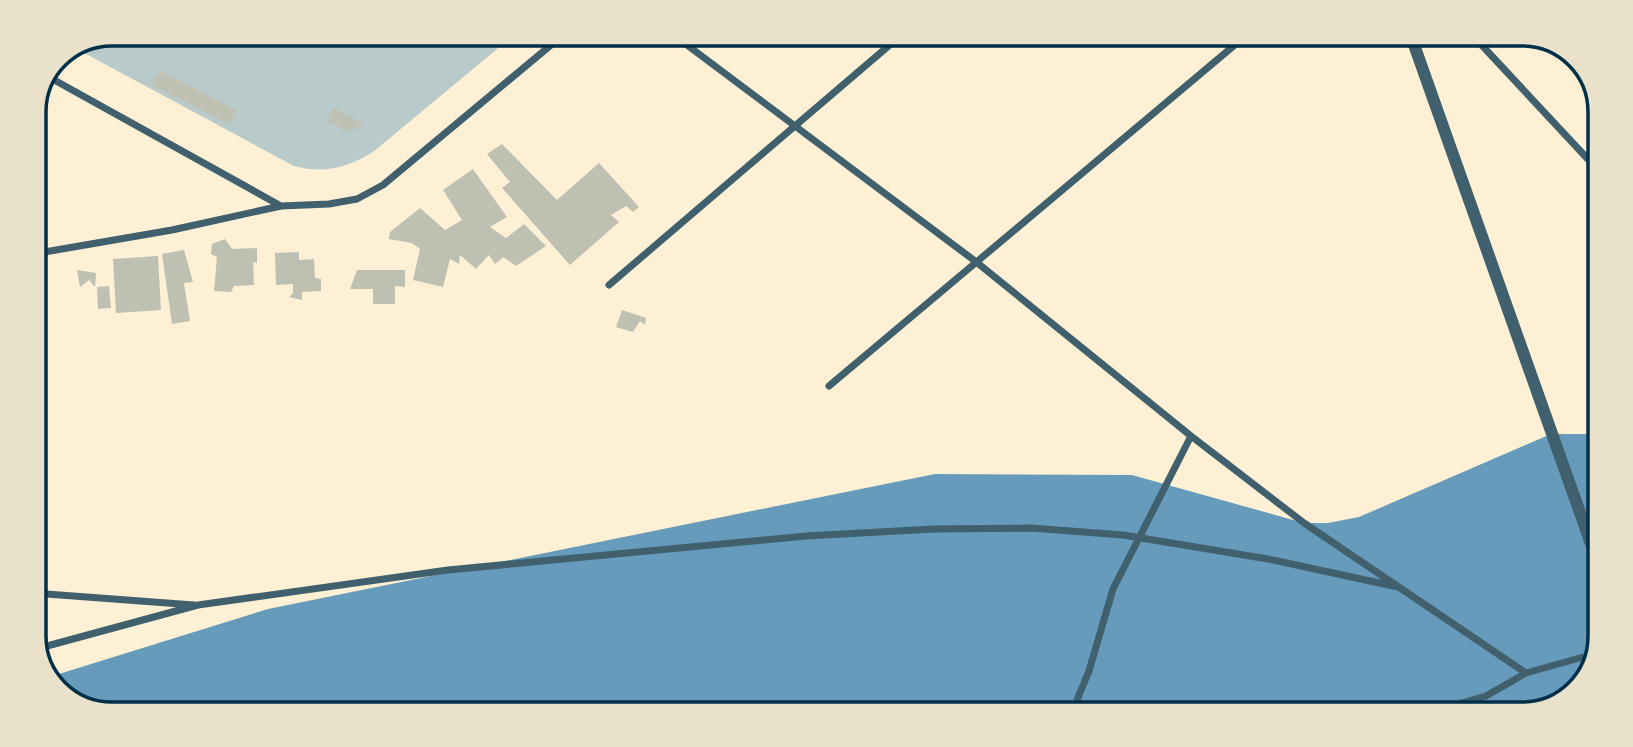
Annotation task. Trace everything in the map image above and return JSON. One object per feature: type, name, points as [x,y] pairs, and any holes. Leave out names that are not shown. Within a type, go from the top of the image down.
[{"type":"street","points":[[46,252],[172,230],[281,206],[329,204],[357,199],[383,185],[550,46]]},
{"type":"street","points":[[689,46],[796,123],[975,261],[1191,436],[1304,523],[1526,673]]},
{"type":"street","points":[[609,285],[888,46]]},
{"type":"street","points":[[830,386],[975,261],[1233,46]]},
{"type":"street","points":[[1414,46],[1588,535]]},
{"type":"street","points":[[1483,46],[1587,158]]},
{"type":"street","points":[[54,80],[281,206]]},
{"type":"street","points":[[1076,702],[1113,589],[1191,436]]},
{"type":"street","points":[[47,646],[198,606],[448,570],[806,536],[1031,528],[1138,538],[1268,559],[1398,587]]},
{"type":"street","points":[[46,594],[198,606]]},
{"type":"street","points":[[1465,702],[1486,696],[1526,673],[1584,657]]},
{"type":"shaded area","points":[[111,46],[501,46],[373,152],[335,168],[294,166],[83,52]]},
{"type":"water","points":[[1551,434],[1588,434],[1588,636],[1579,669],[1565,685],[1547,697],[1522,702],[111,702],[78,693],[59,674],[268,609],[935,474],[1132,475],[1304,523],[1328,523],[1359,517]]},
{"type":"building","points":[[160,71],[236,110],[229,124],[152,85]]},
{"type":"building","points":[[334,108],[363,124],[359,131],[351,127],[348,132],[327,121]]},
{"type":"building","points":[[502,144],[557,200],[599,163],[639,207],[633,212],[626,206],[611,215],[619,222],[570,265],[502,188],[510,182],[487,154]]},
{"type":"building","points":[[473,169],[507,217],[490,227],[506,238],[524,224],[546,246],[516,266],[503,257],[495,264],[489,255],[476,269],[460,255],[459,264],[450,259],[443,287],[413,280],[420,249],[412,243],[389,239],[390,232],[420,208],[445,230],[462,220],[443,190]]},
{"type":"building","points":[[225,239],[232,249],[257,248],[257,263],[253,262],[254,285],[234,286],[231,292],[214,291],[217,257],[211,254],[212,244]]},
{"type":"building","points":[[184,250],[193,282],[184,283],[190,321],[172,324],[162,254]]},
{"type":"building","points":[[299,252],[299,260],[314,259],[315,278],[321,279],[321,291],[302,292],[302,300],[289,297],[293,293],[293,284],[276,285],[275,253]]},
{"type":"building","points":[[158,256],[161,310],[116,313],[113,259]]},
{"type":"building","points":[[77,270],[96,273],[95,287],[89,280],[80,287]]},
{"type":"building","points":[[357,270],[405,270],[405,287],[395,286],[395,304],[373,304],[373,289],[350,289]]},
{"type":"building","points":[[109,286],[111,308],[98,309],[97,287]]},
{"type":"building","points":[[622,310],[646,318],[645,325],[640,321],[633,332],[616,327]]}]
